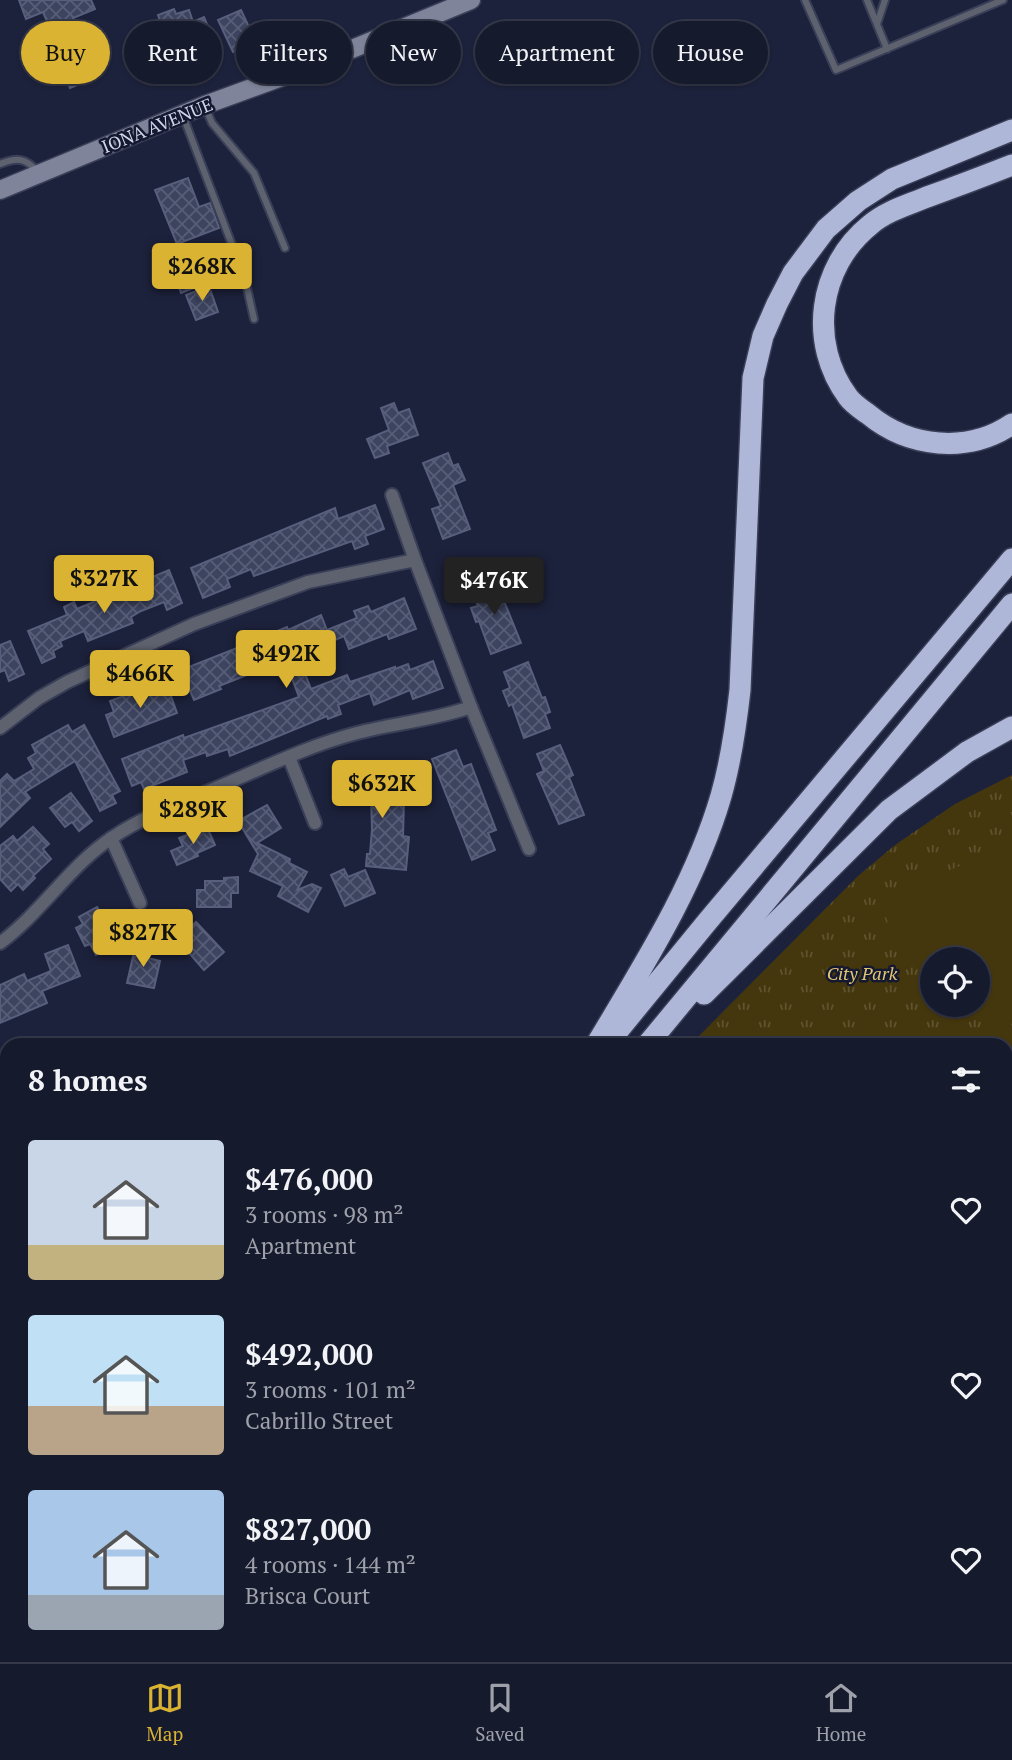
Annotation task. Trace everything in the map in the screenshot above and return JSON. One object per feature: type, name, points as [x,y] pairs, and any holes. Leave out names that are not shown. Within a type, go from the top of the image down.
[{"type":"highway","points":[[600,1038],[642,969],[693,870],[721,797],[735,737],[740,690],[753,378],[763,336],[776,304],[793,273],[826,229],[858,201],[892,179],[1012,130]]},
{"type":"highway","points":[[1012,165],[892,211],[871,223],[849,245],[832,274],[824,300],[823,337],[833,371],[849,399],[876,421],[905,436],[929,443],[958,443],[986,437],[1012,424]]},
{"type":"highway","points":[[958,623],[1012,543]]},
{"type":"highway","points":[[613,1038],[1012,559]]},
{"type":"highway","points":[[653,1038],[1012,604]]},
{"type":"highway","points":[[653,1038],[711,988],[888,810],[967,752],[1012,727]]},
{"type":"street","name":"IONA AVENUE","points":[[0,190],[205,105],[301,70],[471,0]]},
{"type":"street","points":[[392,495],[471,708],[529,849]]},
{"type":"street","points":[[0,727],[39,698],[68,682],[194,624],[308,582],[415,559]]},
{"type":"street","points":[[0,943],[38,911],[76,869],[111,838],[147,819],[326,742],[359,732],[445,716],[471,708]]},
{"type":"street","points":[[289,757],[315,823]]},
{"type":"street","points":[[111,838],[140,903]]},
{"type":"lane","points":[[805,0],[836,70],[1003,0]]},
{"type":"lane","points":[[867,0],[887,49]]},
{"type":"lane","points":[[877,24],[884,0]]},
{"type":"lane","points":[[205,105],[212,123],[254,173],[285,248]]},
{"type":"lane","points":[[183,114],[245,279],[254,319]]},
{"type":"lane","points":[[0,164],[18,158],[26,160],[39,174]]},
{"type":"green space","name":"City Park","points":[[1012,775],[1012,1038],[697,1038],[858,876],[895,845],[955,804]]},
{"type":"green space","points":[[1012,844],[1012,1024],[983,1017],[990,1017],[990,947],[920,947],[920,970],[900,945],[879,900]]},
{"type":"building","points":[[19,0],[91,0],[95,9],[73,18],[74,21],[47,21],[43,12],[26,19]]},
{"type":"building","points":[[174,9],[176,14],[189,10],[193,21],[160,21],[158,15]]},
{"type":"building","points":[[241,10],[246,21],[236,21],[236,51],[233,52],[222,29],[222,21],[218,20]]},
{"type":"building","points":[[188,178],[199,207],[210,203],[219,228],[177,244],[155,190]]},
{"type":"building","points":[[183,261],[194,288],[181,293],[171,265]]},
{"type":"building","points":[[209,286],[218,312],[196,320],[186,295]]},
{"type":"building","points":[[394,403],[398,413],[409,409],[418,435],[387,446],[389,453],[375,458],[367,439],[389,430],[381,408]]},
{"type":"building","points":[[448,453],[453,466],[458,464],[465,480],[453,485],[470,529],[443,539],[432,509],[441,506],[423,463]]},
{"type":"building","points":[[375,505],[384,529],[365,536],[368,544],[355,549],[352,541],[254,576],[251,569],[227,579],[230,587],[203,598],[191,568],[335,508],[338,519]]},
{"type":"building","points":[[169,570],[182,603],[167,610],[164,602],[141,611],[131,617],[133,623],[88,641],[84,631],[60,641],[62,646],[53,651],[55,657],[42,663],[28,631],[67,615],[64,607],[74,602],[77,609],[126,588],[129,595],[147,586],[145,580]]},
{"type":"building","points":[[495,579],[521,643],[491,654],[479,621],[476,622],[471,608],[478,606],[471,588]]},
{"type":"building","points":[[404,598],[416,629],[389,639],[387,634],[349,649],[344,636],[298,656],[311,689],[347,675],[350,682],[395,667],[408,664],[410,670],[433,661],[443,688],[413,699],[410,690],[374,705],[370,693],[338,705],[341,714],[328,719],[327,716],[230,756],[228,749],[207,756],[206,752],[183,760],[187,772],[144,789],[141,782],[132,786],[122,759],[183,735],[184,738],[299,697],[286,663],[268,671],[267,667],[219,686],[221,689],[194,700],[181,670],[242,646],[245,653],[275,640],[272,633],[287,627],[288,630],[321,615],[327,630],[357,618],[354,611],[368,606],[371,612]]},
{"type":"building","points":[[10,641],[24,674],[9,681],[5,670],[0,672],[0,645]]},
{"type":"building","points":[[528,662],[550,712],[545,714],[550,728],[524,738],[512,704],[509,706],[503,691],[510,688],[504,672]]},
{"type":"building","points":[[153,685],[156,692],[168,688],[177,713],[114,737],[106,715],[114,712],[110,701]]},
{"type":"building","points":[[68,725],[72,732],[84,725],[120,791],[112,795],[116,803],[100,811],[75,761],[25,792],[30,798],[0,827],[0,781],[7,774],[14,781],[34,769],[28,758],[36,753],[32,745]]},
{"type":"building","points":[[560,745],[573,775],[569,777],[584,815],[559,824],[537,774],[544,771],[537,754]]},
{"type":"building","points":[[456,750],[463,767],[471,764],[496,830],[488,833],[495,850],[472,860],[432,759]]},
{"type":"building","points":[[381,763],[388,800],[404,800],[403,836],[409,837],[406,870],[366,866],[372,829],[371,794],[355,797],[349,770]]},
{"type":"building","points":[[71,793],[92,821],[79,831],[72,822],[65,827],[50,808]]},
{"type":"building","points":[[267,805],[281,828],[257,843],[290,859],[289,863],[307,872],[297,890],[312,884],[321,888],[308,912],[278,896],[283,886],[250,871],[258,854],[238,821]]},
{"type":"building","points":[[33,827],[49,844],[43,849],[51,859],[23,890],[18,884],[11,891],[0,879],[0,846],[13,836],[17,841]]},
{"type":"building","points":[[207,827],[215,845],[177,865],[171,851],[183,846],[179,838]]},
{"type":"building","points":[[344,869],[348,877],[365,870],[375,893],[345,906],[331,875]]},
{"type":"building","points":[[238,877],[238,893],[231,893],[231,907],[197,907],[197,890],[205,890],[205,881],[224,881],[224,878]]},
{"type":"building","points":[[97,907],[111,932],[104,936],[110,947],[96,955],[90,944],[85,946],[76,928],[83,924],[79,917]]},
{"type":"building","points":[[196,922],[224,952],[204,970],[183,946],[189,940],[183,934]]},
{"type":"building","points":[[68,945],[80,976],[42,991],[47,1003],[0,1023],[0,985],[24,974],[27,981],[51,971],[45,954]]},
{"type":"building","points":[[135,948],[149,951],[148,958],[160,961],[154,988],[127,983]]}]
